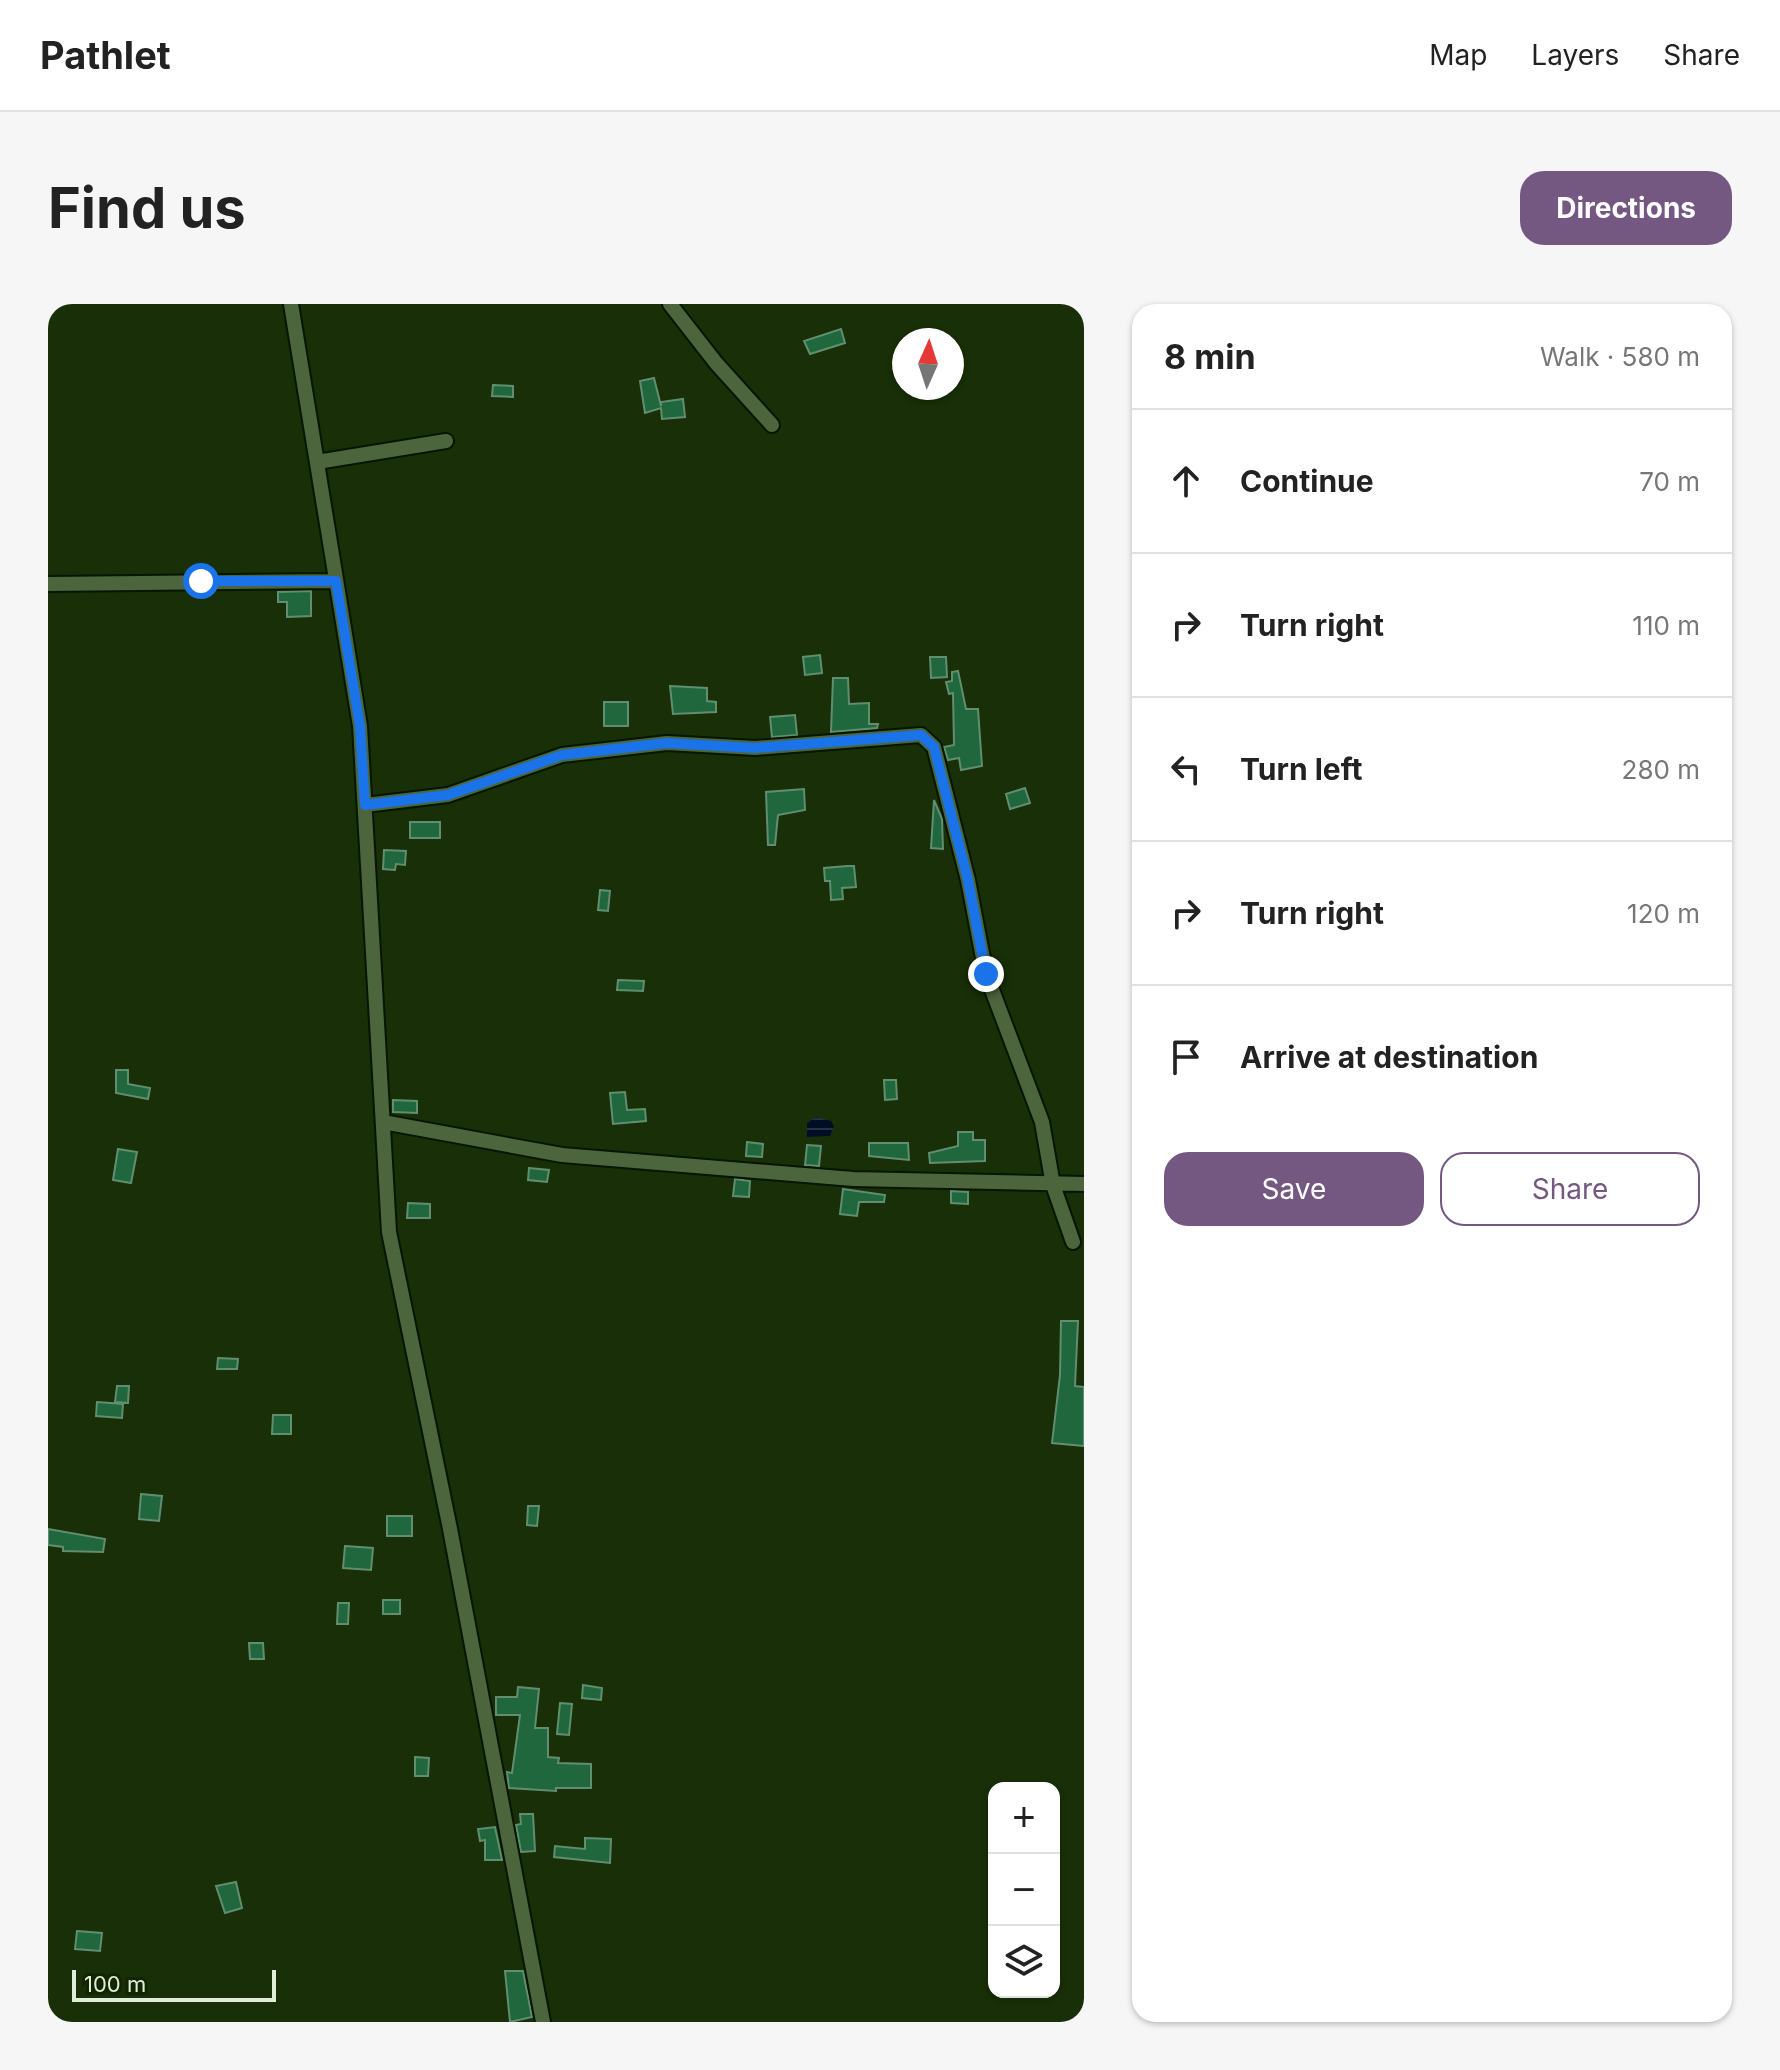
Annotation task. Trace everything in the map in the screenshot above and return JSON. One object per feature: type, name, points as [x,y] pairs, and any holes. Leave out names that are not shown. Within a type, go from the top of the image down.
[{"type":"street","points":[[291,304],[360,726],[389,1232],[450,1529],[543,2022]]},
{"type":"street","points":[[670,304],[716,363],[772,425]]},
{"type":"street","points":[[317,462],[446,441]]},
{"type":"street","points":[[48,584],[336,581]]},
{"type":"street","points":[[365,805],[448,795],[562,755],[667,743],[755,748],[921,735],[934,747],[968,880],[986,974],[1042,1122],[1053,1185],[1073,1242]]},
{"type":"street","points":[[383,1122],[562,1155],[853,1179],[1084,1184]]},
{"type":"water","points":[[816,1117],[831,1121],[834,1126],[830,1136],[807,1137],[807,1123]]},
{"type":"building","points":[[841,329],[845,343],[810,354],[804,341]]},
{"type":"building","points":[[654,378],[661,406],[661,402],[683,399],[685,417],[662,419],[661,408],[645,413],[640,381]]},
{"type":"building","points":[[493,385],[513,386],[513,397],[492,396]]},
{"type":"building","points":[[311,591],[311,616],[287,617],[287,602],[278,602],[278,592]]},
{"type":"building","points":[[820,655],[822,673],[805,675],[803,657]]},
{"type":"building","points":[[930,657],[946,657],[947,677],[931,678]]},
{"type":"building","points":[[958,671],[966,709],[978,709],[982,766],[961,770],[959,758],[948,760],[944,747],[954,745],[953,693],[949,694],[946,682],[952,681],[952,672]]},
{"type":"building","points":[[833,678],[848,678],[849,704],[869,703],[869,724],[878,724],[877,728],[831,732]]},
{"type":"building","points":[[670,686],[707,688],[707,701],[716,702],[716,712],[673,714]]},
{"type":"building","points":[[604,702],[628,702],[628,726],[604,726]]},
{"type":"building","points":[[795,715],[797,735],[772,737],[770,717]]},
{"type":"building","points":[[1025,788],[1030,803],[1010,809],[1006,794]]},
{"type":"building","points":[[804,789],[805,810],[778,815],[775,845],[768,845],[766,792]]},
{"type":"building","points":[[934,800],[942,819],[943,849],[931,848]]},
{"type":"building","points":[[410,822],[440,822],[440,838],[410,838]]},
{"type":"building","points":[[384,850],[406,851],[405,865],[396,864],[395,870],[383,869]]},
{"type":"building","points":[[854,866],[856,887],[842,888],[843,899],[831,900],[830,881],[825,881],[824,868]]},
{"type":"building","points":[[600,890],[610,891],[608,911],[598,910]]},
{"type":"building","points":[[618,980],[644,981],[643,991],[617,990]]},
{"type":"building","points":[[116,1070],[128,1070],[128,1084],[150,1088],[148,1099],[116,1093]]},
{"type":"building","points":[[884,1080],[896,1080],[897,1099],[885,1100]]},
{"type":"building","points":[[625,1092],[627,1110],[645,1109],[646,1121],[613,1124],[610,1093]]},
{"type":"building","points":[[393,1100],[417,1101],[417,1113],[393,1112]]},
{"type":"building","points":[[958,1132],[973,1132],[973,1140],[985,1140],[985,1161],[930,1163],[929,1153],[958,1146]]},
{"type":"building","points":[[747,1142],[763,1144],[762,1157],[746,1156]]},
{"type":"building","points":[[869,1143],[908,1143],[909,1160],[869,1156]]},
{"type":"building","points":[[807,1145],[821,1146],[819,1166],[805,1165]]},
{"type":"building","points":[[118,1149],[137,1152],[131,1183],[113,1180]]},
{"type":"building","points":[[529,1168],[549,1170],[547,1182],[528,1180]]},
{"type":"building","points":[[735,1179],[750,1181],[749,1197],[733,1196]]},
{"type":"building","points":[[843,1189],[885,1195],[884,1202],[859,1202],[857,1216],[840,1214]]},
{"type":"building","points":[[951,1191],[968,1192],[968,1204],[951,1203]]},
{"type":"building","points":[[408,1203],[430,1204],[430,1218],[407,1218]]},
{"type":"building","points":[[1061,1321],[1078,1321],[1075,1386],[1084,1387],[1084,1446],[1052,1443],[1060,1375]]},
{"type":"building","points":[[218,1358],[238,1359],[237,1369],[217,1369]]},
{"type":"building","points":[[117,1386],[129,1386],[128,1403],[115,1402]]},
{"type":"building","points":[[97,1402],[123,1404],[122,1418],[96,1416]]},
{"type":"building","points":[[273,1415],[291,1415],[291,1434],[272,1434]]},
{"type":"building","points":[[141,1494],[162,1496],[159,1521],[139,1519]]},
{"type":"building","points":[[528,1506],[539,1506],[537,1526],[527,1525]]},
{"type":"building","points":[[387,1516],[412,1516],[412,1536],[387,1536]]},
{"type":"building","points":[[48,1529],[105,1539],[103,1552],[63,1551],[63,1547],[48,1545]]},
{"type":"building","points":[[345,1546],[373,1548],[371,1570],[343,1568]]},
{"type":"building","points":[[383,1600],[400,1600],[400,1614],[383,1614]]},
{"type":"building","points":[[338,1603],[349,1603],[348,1624],[337,1624]]},
{"type":"building","points":[[249,1643],[263,1643],[264,1659],[250,1659]]},
{"type":"building","points":[[583,1685],[602,1688],[601,1700],[582,1698]]},
{"type":"building","points":[[518,1687],[539,1689],[535,1728],[548,1728],[548,1757],[559,1758],[558,1763],[591,1764],[591,1788],[556,1788],[556,1791],[509,1788],[507,1772],[512,1773],[520,1715],[496,1715],[496,1697],[517,1697]]},
{"type":"building","points":[[560,1703],[572,1704],[569,1735],[557,1734]]},
{"type":"building","points":[[415,1757],[429,1758],[428,1776],[415,1776]]},
{"type":"building","points":[[520,1814],[533,1814],[535,1851],[521,1852],[516,1825],[521,1824]]},
{"type":"building","points":[[495,1827],[502,1860],[485,1860],[485,1840],[480,1841],[478,1829]]},
{"type":"building","points":[[585,1838],[611,1839],[610,1863],[554,1857],[555,1846],[585,1849]]},
{"type":"building","points":[[236,1882],[242,1908],[225,1913],[216,1886]]},
{"type":"building","points":[[77,1931],[102,1933],[100,1951],[75,1949]]},
{"type":"building","points":[[505,1971],[523,1971],[532,2017],[510,2022]]},
{"type":"route","points":[[201,581],[336,581],[360,726],[365,805],[448,795],[562,755],[667,743],[755,748],[921,735],[934,747],[968,880],[986,974]]}]
